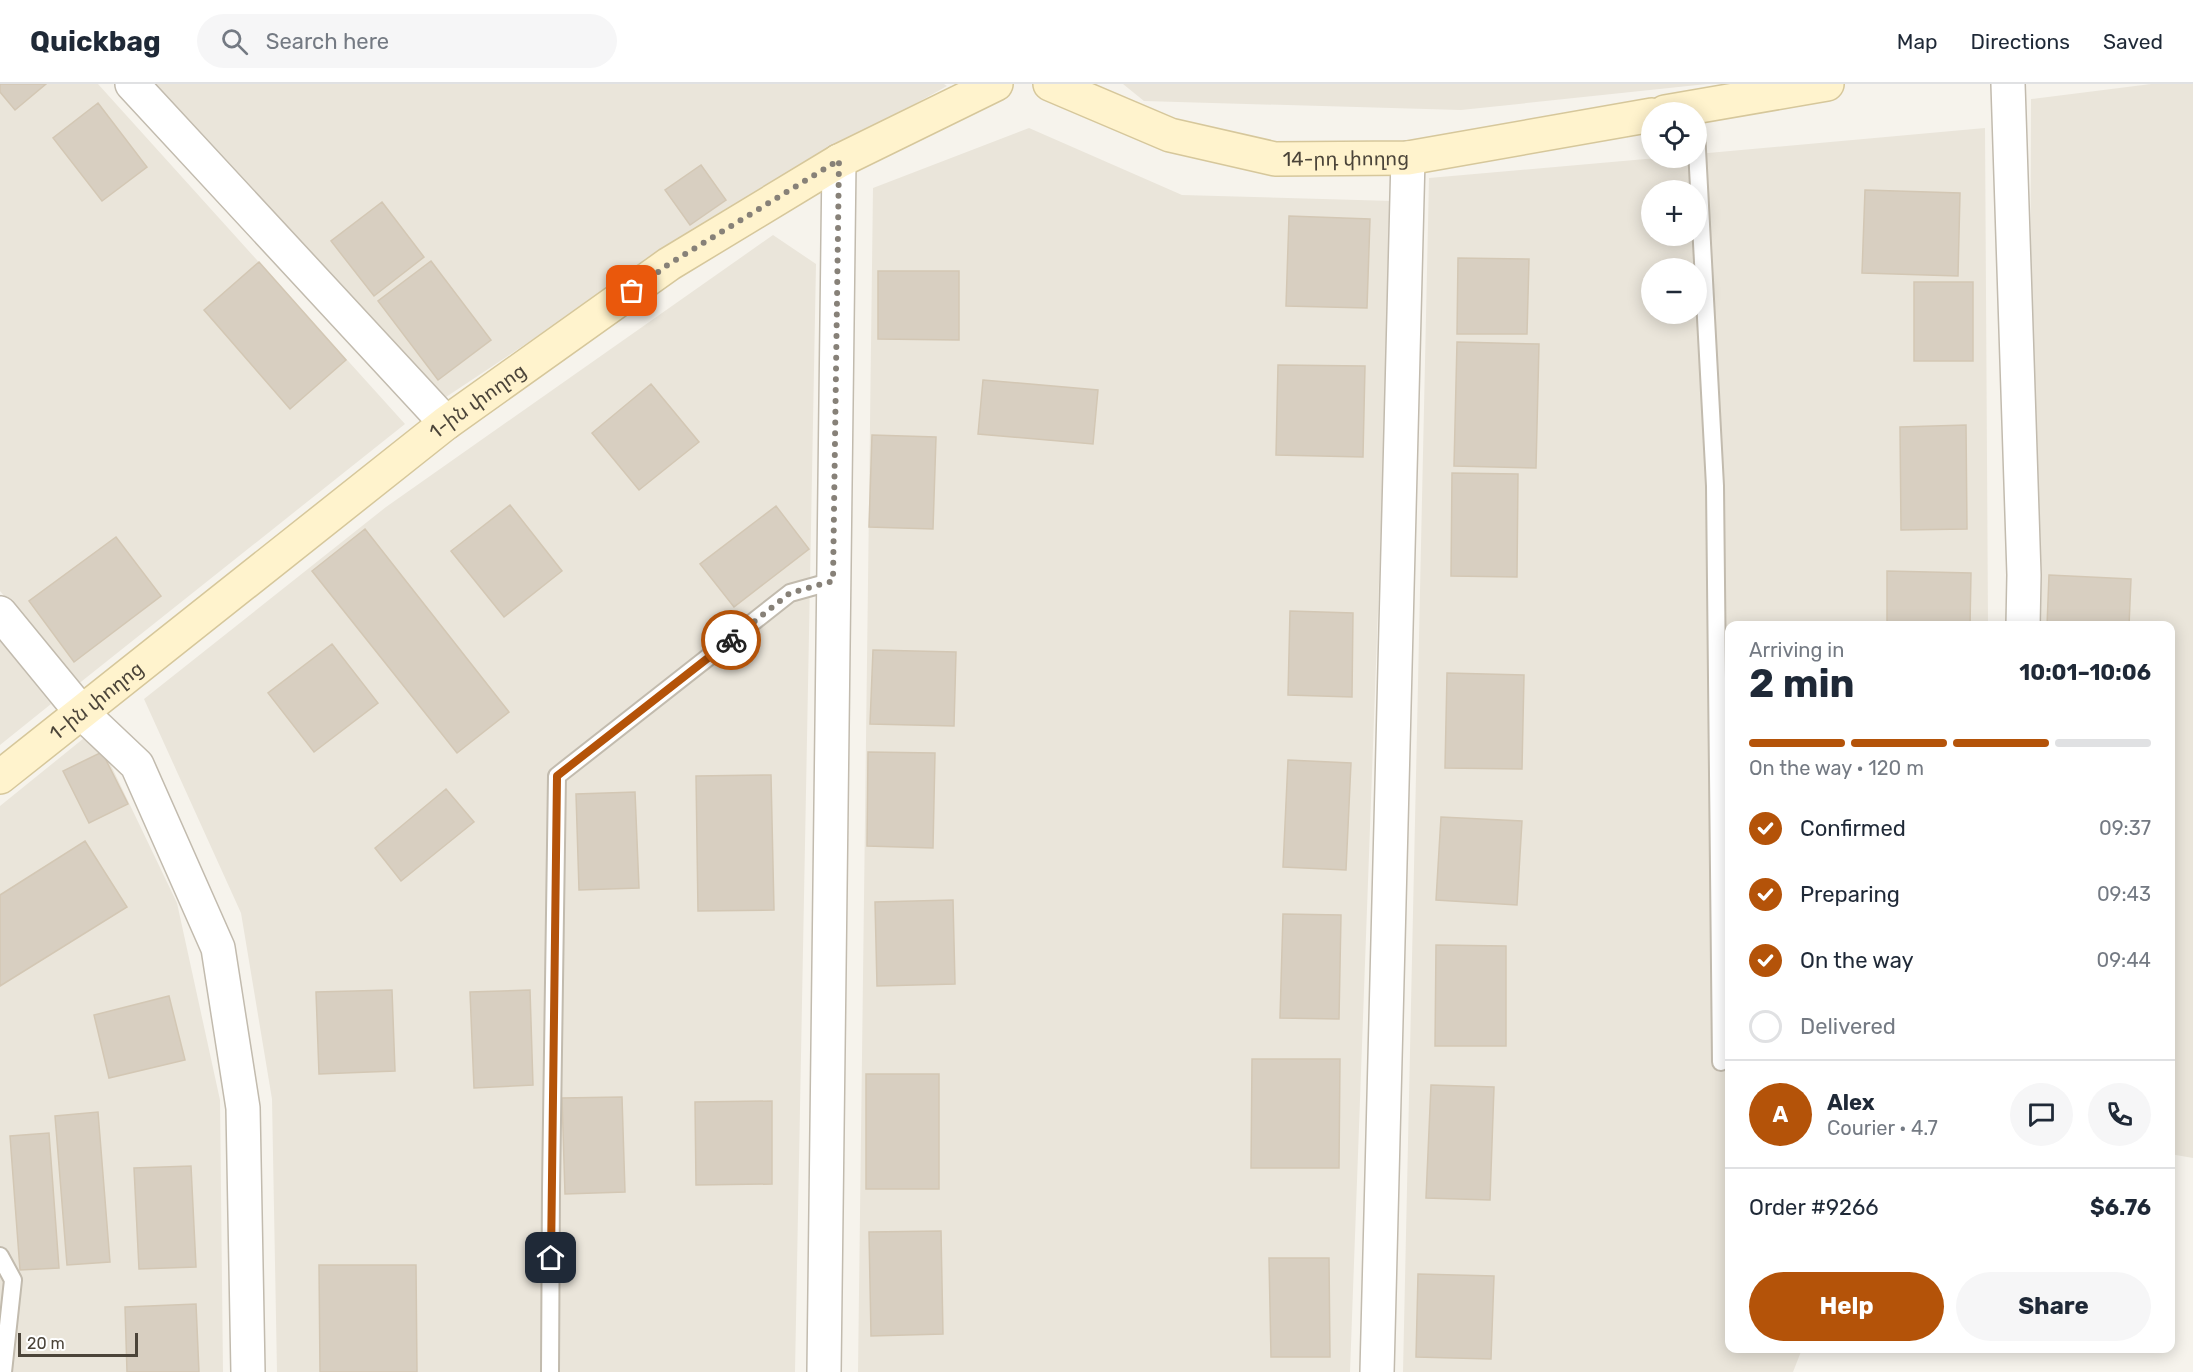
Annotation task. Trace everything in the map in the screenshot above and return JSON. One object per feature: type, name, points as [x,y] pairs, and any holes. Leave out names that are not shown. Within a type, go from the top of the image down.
[{"type":"street","points":[[132,84],[446,423]]},
{"type":"street","name":"1-ին փողոց","points":[[0,777],[446,423],[669,264],[839,160],[996,84]]},
{"type":"street","name":"14-րդ փողոց","points":[[1050,84],[1170,135],[1275,159],[1408,158],[1641,117]]},
{"type":"street","points":[[1707,112],[1827,84]]},
{"type":"street","points":[[2008,84],[2023,621]]},
{"type":"street","points":[[1377,1372],[1408,158]]},
{"type":"street","points":[[824,1372],[839,160]]},
{"type":"street","points":[[0,613],[82,713],[137,765],[218,948],[243,1108],[248,1372]]},
{"type":"lane","points":[[1692,168],[1715,486],[1720,1062]]},
{"type":"lane","points":[[550,1372],[557,776],[790,593],[833,581]]},
{"type":"lane","points":[[0,1256],[13,1280],[3,1372]]},
{"type":"shaded area","points":[[0,84],[98,84],[405,424],[77,685],[0,591]]},
{"type":"shaded area","points":[[144,84],[944,84],[947,86],[732,207],[440,401]]},
{"type":"shaded area","points":[[1123,84],[1707,84],[1461,110],[1144,101]]},
{"type":"shaded area","points":[[2151,84],[2193,84],[2193,1158],[2175,1155],[2175,621],[2029,621],[2031,99]]},
{"type":"shaded area","points":[[1029,128],[1182,195],[1393,201],[1350,1372],[858,1372],[873,188]]},
{"type":"shaded area","points":[[1985,128],[1988,621],[1725,621],[1725,1353],[1800,1353],[1793,1372],[1403,1372],[1429,178],[1641,159],[1641,168],[1707,168],[1707,153]]},
{"type":"shaded area","points":[[773,235],[816,264],[795,1372],[277,1372],[272,1099],[241,913],[144,699],[386,507]]},
{"type":"shaded area","points":[[0,641],[51,704],[0,745]]},
{"type":"shaded area","points":[[94,730],[177,903],[220,1100],[223,1372],[0,1372],[0,806]]},
{"type":"building","points":[[0,84],[46,84],[15,110],[0,92]]},
{"type":"building","points":[[98,103],[147,167],[102,201],[53,138]]},
{"type":"building","points":[[701,165],[726,200],[690,225],[665,190]]},
{"type":"building","points":[[1865,190],[1960,193],[1958,276],[1862,273]]},
{"type":"building","points":[[382,202],[424,257],[374,296],[331,241]]},
{"type":"building","points":[[1289,216],[1370,219],[1367,308],[1286,306]]},
{"type":"building","points":[[1458,258],[1529,259],[1527,334],[1457,334]]},
{"type":"building","points":[[431,261],[491,340],[438,380],[378,301]]},
{"type":"building","points":[[259,262],[346,360],[290,409],[204,310]]},
{"type":"building","points":[[878,271],[959,271],[959,340],[878,339]]},
{"type":"building","points":[[1914,282],[1973,282],[1973,361],[1914,361]]},
{"type":"building","points":[[1457,342],[1539,344],[1536,468],[1454,466]]},
{"type":"building","points":[[1278,365],[1365,366],[1363,457],[1276,455]]},
{"type":"building","points":[[983,380],[1098,390],[1093,444],[978,434]]},
{"type":"building","points":[[651,384],[699,442],[639,490],[592,433]]},
{"type":"building","points":[[1966,425],[1967,529],[1901,530],[1900,427]]},
{"type":"building","points":[[872,435],[936,437],[933,529],[869,527]]},
{"type":"building","points":[[1452,473],[1518,474],[1517,577],[1451,576]]},
{"type":"building","points":[[510,505],[562,571],[504,617],[451,551]]},
{"type":"building","points":[[776,506],[809,549],[734,607],[700,564]]},
{"type":"building","points":[[365,529],[509,712],[457,753],[312,571]]},
{"type":"building","points":[[116,537],[161,596],[74,662],[29,601]]},
{"type":"building","points":[[1887,571],[1971,573],[1970,621],[1887,621]]},
{"type":"building","points":[[2049,575],[2131,579],[2129,621],[2047,621]]},
{"type":"building","points":[[1290,611],[1353,613],[1352,697],[1288,695]]},
{"type":"building","points":[[332,644],[378,703],[314,752],[268,693]]},
{"type":"building","points":[[873,650],[956,652],[954,726],[870,724]]},
{"type":"building","points":[[1447,673],[1524,675],[1522,769],[1445,768]]},
{"type":"building","points":[[102,752],[128,804],[89,823],[63,771]]},
{"type":"building","points":[[868,752],[935,753],[933,848],[867,846]]},
{"type":"building","points":[[1288,760],[1351,763],[1346,870],[1283,867]]},
{"type":"building","points":[[771,775],[774,910],[698,911],[696,776]]},
{"type":"building","points":[[446,789],[474,822],[401,881],[375,848]]},
{"type":"building","points":[[635,792],[639,888],[579,890],[576,794]]},
{"type":"building","points":[[1441,817],[1522,821],[1517,905],[1436,900]]},
{"type":"building","points":[[85,841],[127,907],[0,986],[0,895]]},
{"type":"building","points":[[953,900],[955,984],[877,986],[875,902]]},
{"type":"building","points":[[1283,914],[1341,915],[1339,1019],[1280,1018]]},
{"type":"building","points":[[1436,945],[1506,946],[1506,1046],[1435,1046]]},
{"type":"building","points":[[392,990],[395,1071],[319,1074],[316,992]]},
{"type":"building","points":[[530,990],[533,1085],[474,1088],[470,992]]},
{"type":"building","points":[[169,996],[185,1060],[109,1078],[94,1015]]},
{"type":"building","points":[[1252,1059],[1340,1059],[1339,1168],[1251,1168]]},
{"type":"building","points":[[866,1074],[939,1074],[939,1189],[866,1189]]},
{"type":"building","points":[[1431,1085],[1494,1087],[1490,1200],[1426,1198]]},
{"type":"building","points":[[622,1097],[625,1192],[565,1194],[562,1098]]},
{"type":"building","points":[[772,1101],[772,1184],[696,1185],[695,1102]]},
{"type":"building","points":[[98,1112],[110,1262],[67,1265],[55,1116]]},
{"type":"building","points":[[49,1133],[59,1268],[20,1270],[10,1136]]},
{"type":"building","points":[[191,1166],[196,1267],[139,1269],[134,1168]]},
{"type":"building","points":[[941,1231],[943,1334],[871,1336],[869,1232]]},
{"type":"building","points":[[1269,1258],[1329,1258],[1330,1357],[1271,1357]]},
{"type":"building","points":[[319,1265],[416,1265],[417,1372],[320,1372]]},
{"type":"building","points":[[1418,1274],[1494,1276],[1491,1359],[1416,1357]]},
{"type":"building","points":[[196,1304],[199,1372],[127,1372],[125,1307]]},
{"type":"way so far","points":[[632,291],[669,264],[839,160],[833,581],[790,593],[731,640]]},
{"type":"route","points":[[551,1258],[557,776],[731,640]]}]
